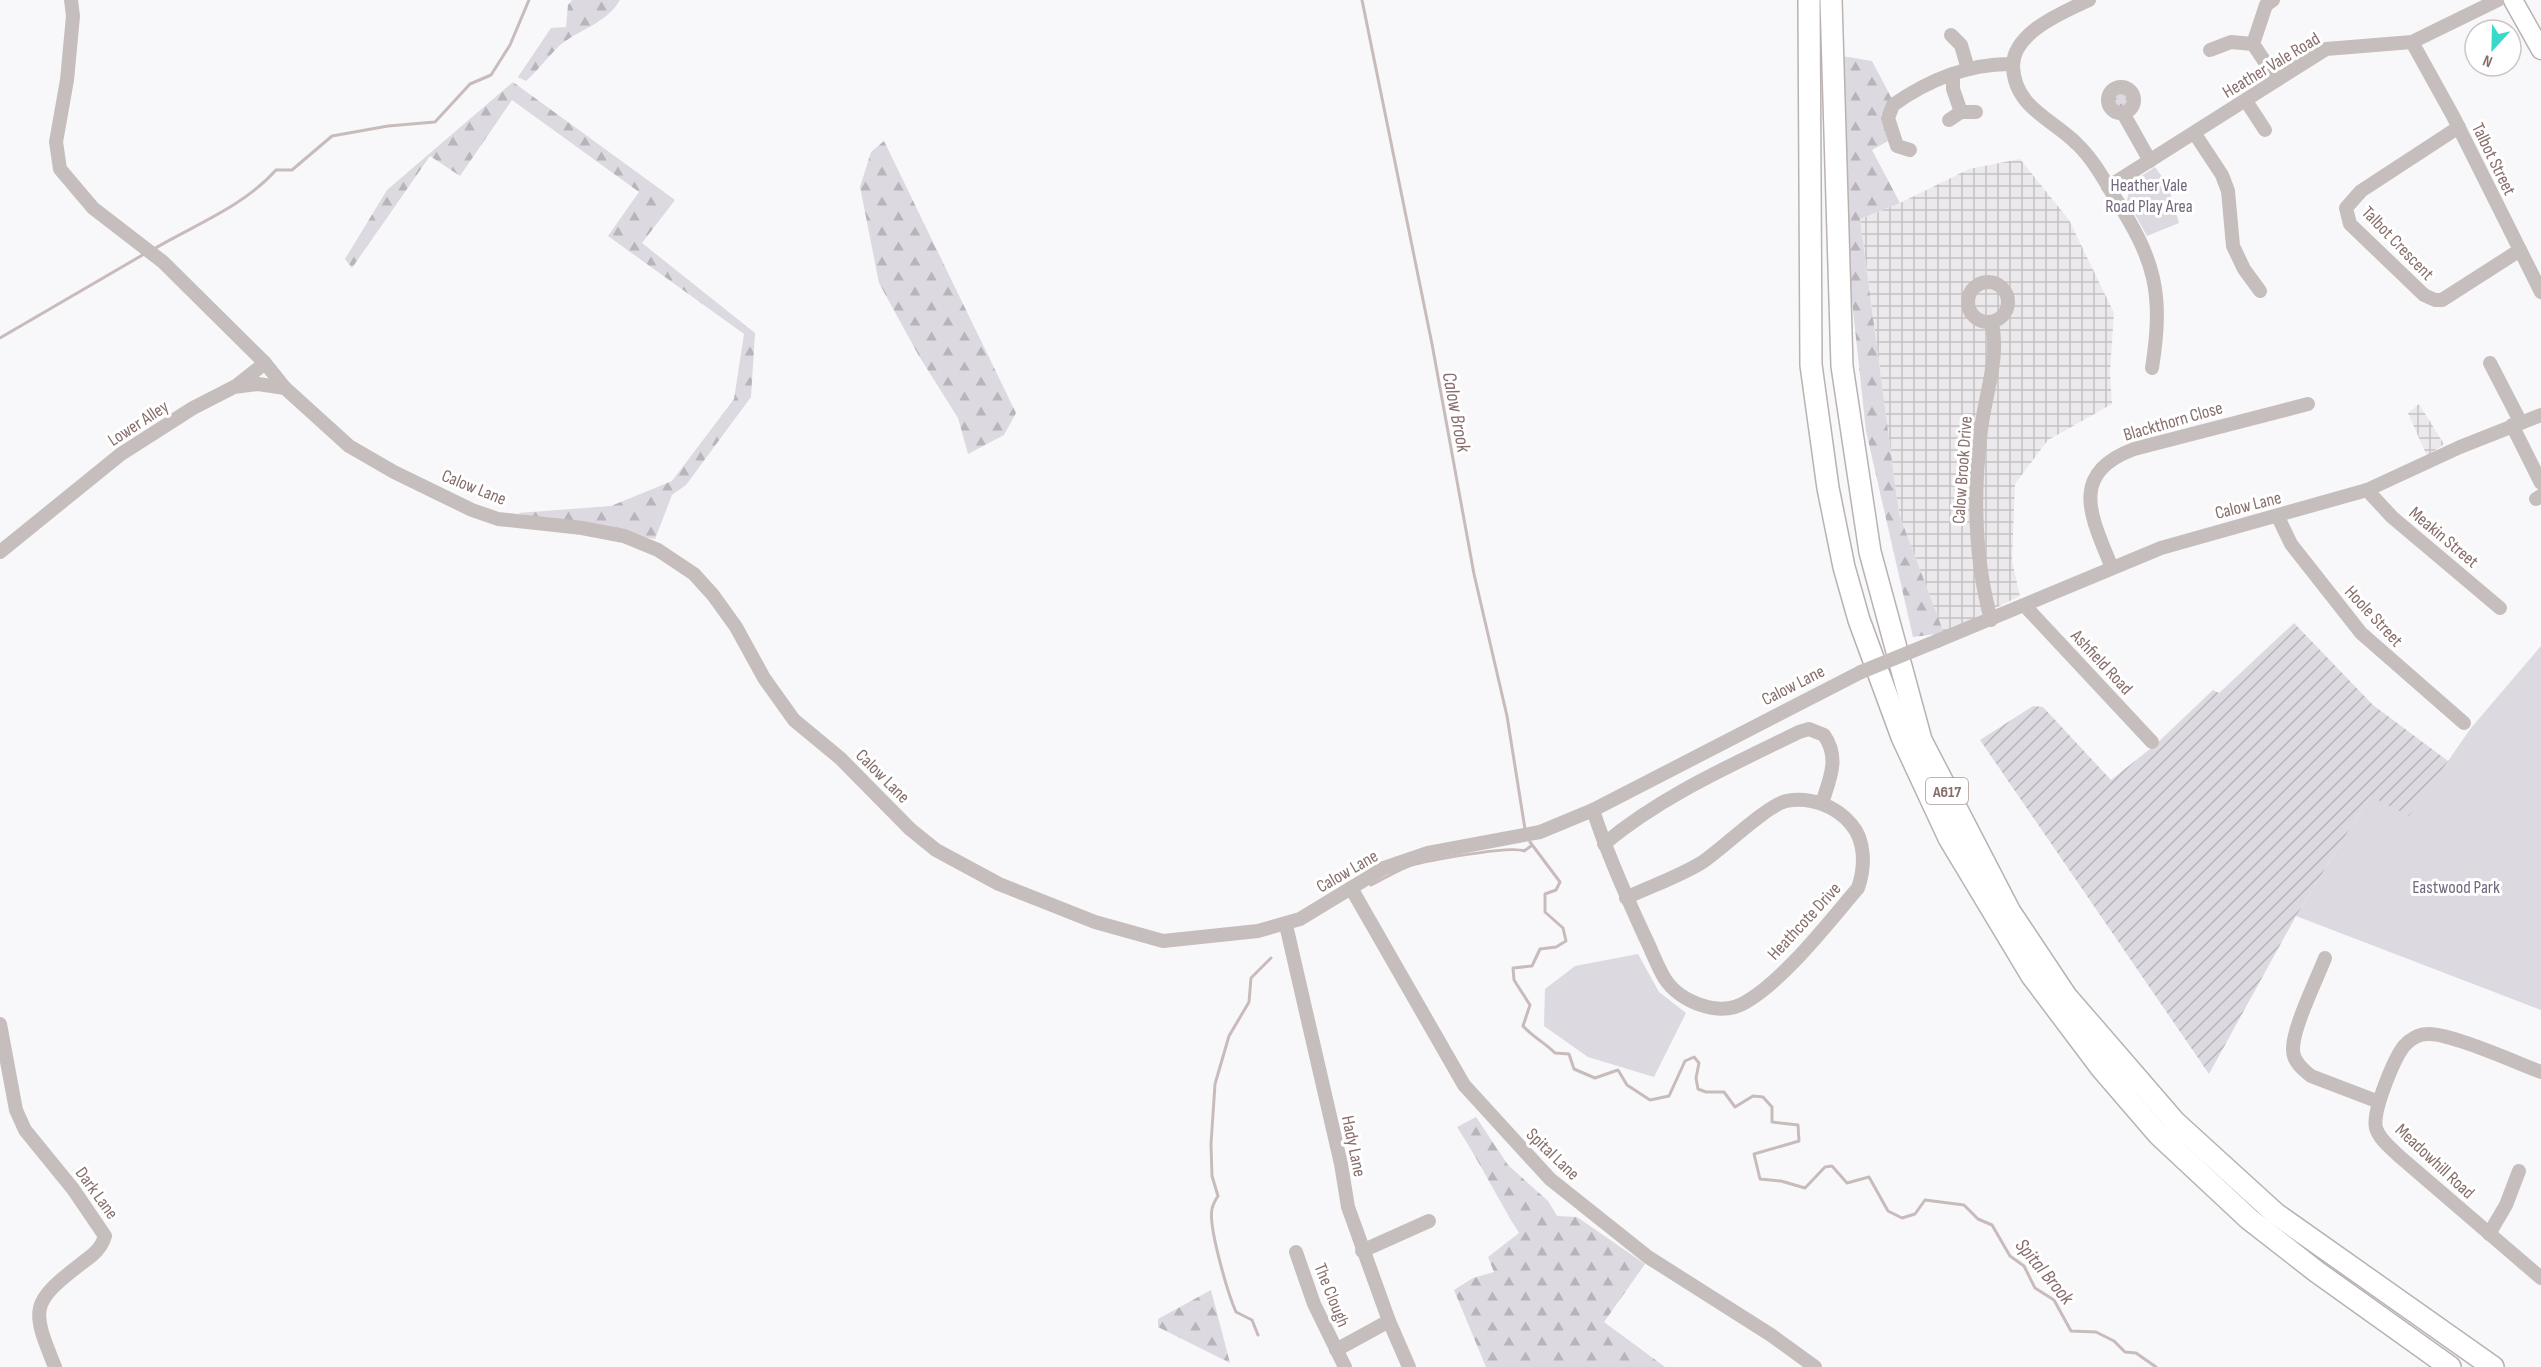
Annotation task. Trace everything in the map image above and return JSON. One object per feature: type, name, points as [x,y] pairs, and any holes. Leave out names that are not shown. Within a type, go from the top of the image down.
[{"type":"highway","name":"A617","points":[[1809,0],[1811,365],[1828,488],[1844,567],[1859,620],[1902,737],[1949,838],[2032,976],[2102,1069],[2158,1134],[2249,1219],[2317,1272],[2450,1367]]},
{"type":"highway","name":"A617","points":[[1831,0],[1842,366],[1870,552],[1921,740],[2010,912],[2067,996],[2175,1122],[2276,1214],[2493,1367]]},
{"type":"main road","points":[[2512,0],[2541,50]]},
{"type":"street","name":"Calow Lane","points":[[71,0],[73,16],[67,80],[56,142],[60,169],[93,208],[163,262],[265,363],[285,388],[349,446],[385,468],[472,510],[498,519],[582,528],[624,536],[658,550],[694,574],[713,595],[736,627],[764,678],[794,720],[841,759],[910,828],[936,850],[964,866],[1049,906],[1163,941],[1206,939],[1286,925],[1300,919],[1384,868],[1428,853],[1540,832],[1593,810],[1861,672],[2161,548],[2278,517],[2367,490],[2516,423],[2541,415]]},
{"type":"street","points":[[2089,0],[2074,3],[2022,42],[2013,64],[2017,83],[2030,107],[2078,144],[2136,230],[2151,265],[2158,310],[2161,351],[2152,368]]},
{"type":"street","points":[[2253,44],[2266,5],[2273,0]]},
{"type":"street","name":"Heather Vale Road","points":[[2108,187],[2326,50],[2339,46],[2412,42],[2498,0]]},
{"type":"street","points":[[1951,35],[1961,45],[1968,69]]},
{"type":"street","points":[[2210,50],[2231,42],[2253,44]]},
{"type":"street","name":"Talbot Street","points":[[2412,42],[2541,292]]},
{"type":"street","points":[[2253,44],[2277,80]]},
{"type":"street","points":[[1899,151],[1888,118],[1893,105],[1939,79],[1953,74],[1988,64],[2013,64]]},
{"type":"street","points":[[1953,74],[1953,89],[1961,112]]},
{"type":"street","points":[[2246,101],[2265,130]]},
{"type":"street","points":[[1949,120],[1961,112],[1976,112]]},
{"type":"street","points":[[2123,113],[2150,161]]},
{"type":"street","name":"Talbot Crescent","points":[[2458,128],[2355,195],[2346,208],[2350,224],[2424,295],[2435,300],[2442,300],[2520,250]]},
{"type":"street","points":[[2195,134],[2222,174],[2228,191],[2233,246],[2245,278],[2260,291]]},
{"type":"street","name":"Calow Brook Drive","points":[[1991,620],[1978,567],[1976,525],[1980,439],[1995,366],[1996,343],[1992,322]]},
{"type":"street","points":[[234,387],[265,363]]},
{"type":"street","points":[[2490,363],[2541,483]]},
{"type":"street","name":"Lower Alley","points":[[0,552],[121,454],[193,408],[234,387],[258,384],[285,388]]},
{"type":"street","name":"Blackthorn Close","points":[[2112,568],[2096,526],[2090,497],[2094,478],[2101,467],[2114,457],[2134,449],[2291,402],[2308,404]]},
{"type":"street","name":"Meakin Street","points":[[2367,490],[2392,517],[2500,608]]},
{"type":"street","name":"Hoole Street","points":[[2278,517],[2291,544],[2361,633],[2464,723]]},
{"type":"street","name":"Ashfield Road","points":[[2025,606],[2151,742]]},
{"type":"street","points":[[1604,844],[1635,818],[1733,764],[1798,732],[1809,729],[1824,735],[1834,753],[1834,765],[1822,803]]},
{"type":"street","name":"Heathcote Drive","points":[[1593,810],[1626,897],[1666,980],[1683,997],[1702,1006],[1722,1009],[1746,1003],[1784,970],[1858,888],[1863,873],[1858,831],[1842,813],[1822,803],[1784,801],[1699,864],[1626,897]]},
{"type":"street","name":"Spital Lane","points":[[1351,888],[1464,1085],[1550,1179],[1648,1257],[1771,1335],[1815,1367]]},
{"type":"street","name":"Hady Lane","points":[[1286,925],[1341,1164],[1348,1207],[1362,1251],[1409,1367]]},
{"type":"street","points":[[2325,958],[2324,978],[2294,1041],[2293,1052],[2297,1062],[2311,1076],[2379,1102]]},
{"type":"street","name":"Dark Lane","points":[[0,1024],[16,1110],[25,1130],[73,1189],[105,1236],[102,1247],[54,1284],[44,1296],[38,1310],[38,1325],[55,1367]]},
{"type":"street","name":"Meadowhill Road","points":[[2541,1072],[2441,1035],[2418,1035],[2399,1053],[2379,1102],[2376,1127],[2380,1137],[2416,1172],[2541,1278]]},
{"type":"street","points":[[2489,1234],[2498,1221],[2507,1183],[2518,1171]]},
{"type":"street","points":[[1362,1251],[1429,1221]]},
{"type":"street","name":"The Clough","points":[[1296,1252],[1314,1304],[1345,1367]]},
{"type":"street","name":"The Clough","points":[[1336,1350],[1389,1321]]},
{"type":"shaded area","points":[[2020,159],[2069,220],[2114,313],[2110,372],[2112,404],[2048,440],[2015,484],[2012,561],[2020,596],[1944,633],[1899,514],[1860,219],[1900,203],[1969,169]]},
{"type":"shaded area","points":[[2419,404],[2444,444],[2427,456],[2408,413]]},
{"type":"green space","points":[[572,0],[620,0],[600,21],[559,46],[526,81],[518,77],[551,28],[566,27],[568,5]]},
{"type":"green space","points":[[1842,56],[1872,61],[1892,99],[1881,115],[1888,141],[1872,150],[1900,203],[1860,219],[1899,514],[1944,633],[1913,637],[1866,431],[1844,227]]},
{"type":"green space","points":[[513,82],[675,200],[642,243],[755,333],[751,397],[686,485],[672,495],[655,539],[532,519],[518,513],[611,506],[672,481],[734,399],[744,334],[608,236],[639,192],[512,100],[460,176],[430,156],[352,268],[345,259],[387,190]]},
{"type":"green space","points":[[2118,92],[2124,92],[2129,100],[2127,106],[2118,108],[2113,103],[2113,97]]},
{"type":"green space","points":[[884,141],[1016,413],[1004,435],[968,454],[958,418],[919,356],[879,283],[860,187],[871,152]]},
{"type":"green space","name":"Heather Vale Road Play Area","points":[[2155,167],[2168,185],[2179,223],[2147,236],[2127,200],[2131,183]]},
{"type":"green space","points":[[2294,623],[2373,705],[2448,761],[2409,816],[2370,796],[2296,916],[2209,1074],[1980,740],[2033,706],[2043,707],[2111,780],[2155,745],[2213,690],[2219,693]]},
{"type":"green space","name":"Eastwood Park","points":[[2541,646],[2541,1010],[2296,916],[2370,796],[2448,761],[2471,728]]},
{"type":"green space","points":[[1638,954],[1659,992],[1686,1013],[1654,1077],[1588,1057],[1544,1026],[1545,989],[1575,966]]},
{"type":"green space","points":[[1476,1117],[1508,1165],[1548,1201],[1557,1216],[1577,1217],[1645,1264],[1604,1322],[1665,1367],[1486,1367],[1454,1290],[1473,1278],[1494,1272],[1488,1257],[1519,1233],[1457,1127]]},
{"type":"green space","points":[[1211,1290],[1230,1363],[1158,1327],[1158,1319]]},
{"type":"waterway","points":[[152,250],[249,195],[276,170],[292,170],[332,136],[388,126],[435,122],[470,84],[491,75],[510,45],[529,0]]},
{"type":"waterway","name":"Calow Brook","points":[[1362,0],[1432,344],[1474,574],[1507,716],[1525,829]]},
{"type":"waterway","points":[[0,338],[146,253]]},
{"type":"waterway","name":"Spital Brook","points":[[1530,842],[1560,882],[1556,890],[1545,894],[1545,912],[1563,928],[1566,941],[1556,947],[1540,949],[1532,966],[1513,968],[1514,980],[1530,1005],[1523,1026],[1531,1033],[1555,1053],[1569,1054],[1574,1069],[1595,1078],[1618,1070],[1627,1085],[1650,1100],[1669,1096],[1685,1061],[1694,1057],[1699,1063],[1696,1078],[1698,1089],[1706,1092],[1724,1092],[1735,1107],[1753,1096],[1763,1097],[1772,1107],[1772,1122],[1798,1125],[1799,1141],[1754,1154],[1760,1179],[1781,1181],[1805,1188],[1825,1167],[1832,1166],[1847,1183],[1869,1177],[1888,1211],[1902,1218],[1915,1214],[1925,1200],[1964,1205],[1978,1219],[1992,1225],[2010,1256],[2024,1266],[2035,1288],[2054,1300],[2071,1331],[2096,1332],[2114,1341],[2125,1352],[2136,1353],[2156,1367]]},
{"type":"waterway","points":[[1371,885],[1409,866],[1486,852],[1524,851],[1531,846]]},
{"type":"waterway","points":[[1258,1335],[1252,1320],[1236,1312],[1220,1260],[1212,1218],[1212,1207],[1218,1196],[1212,1176],[1211,1144],[1215,1084],[1229,1036],[1249,1002],[1251,978],[1271,958]]}]
